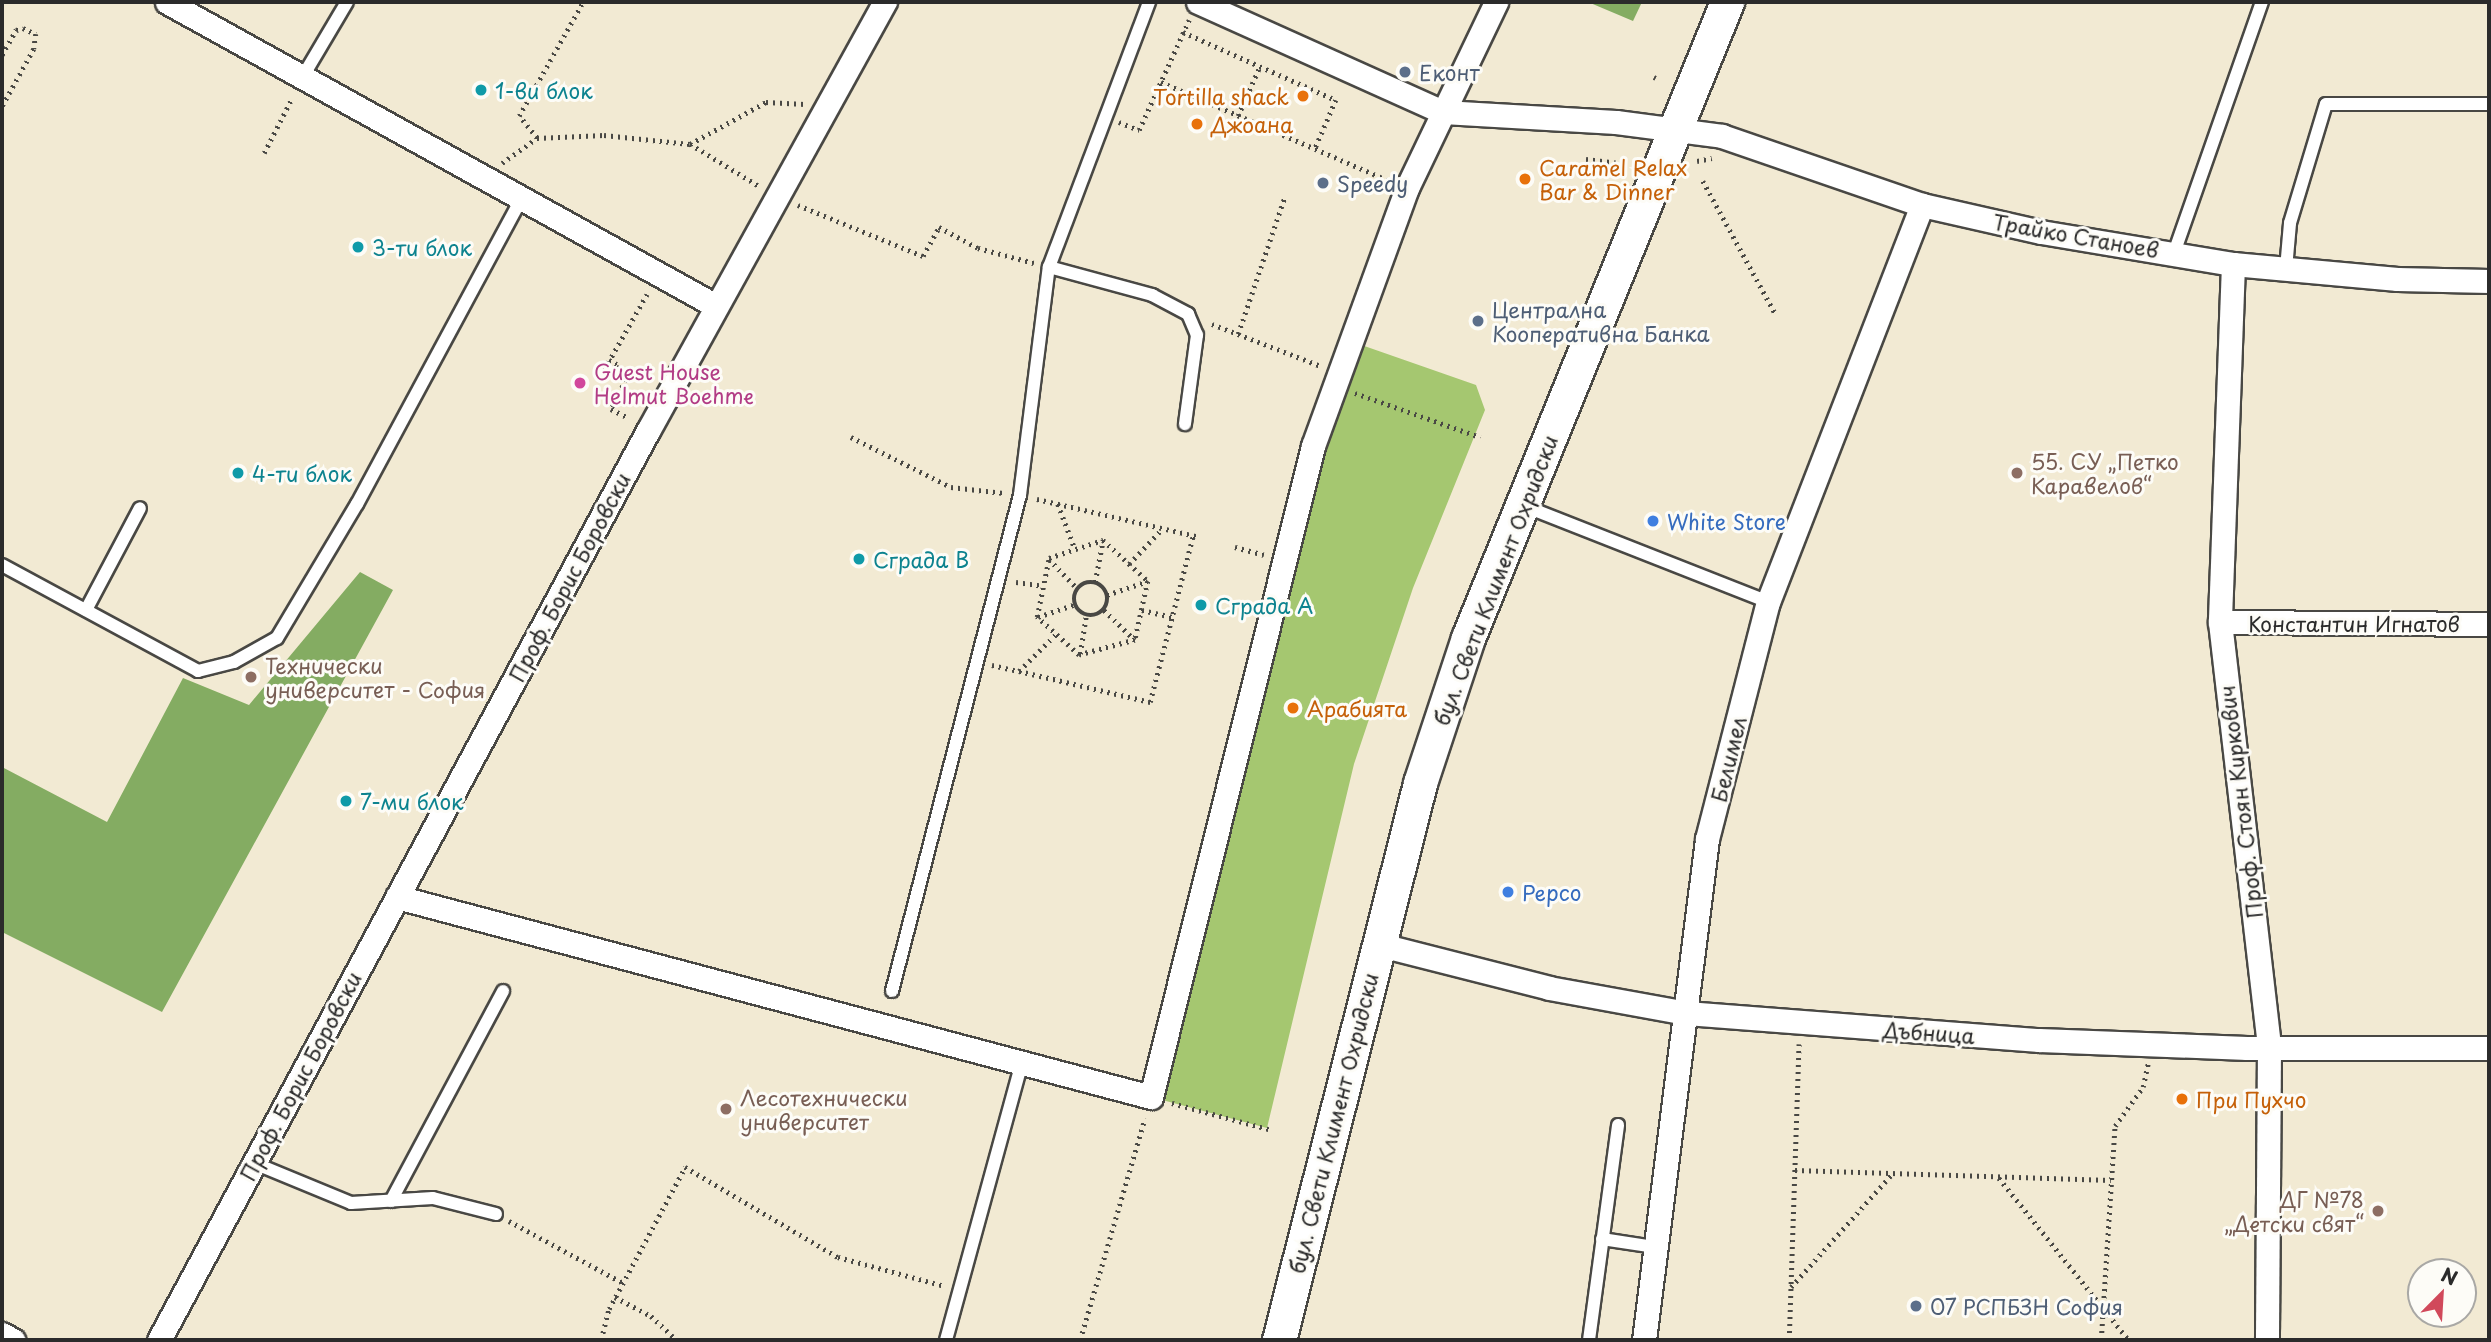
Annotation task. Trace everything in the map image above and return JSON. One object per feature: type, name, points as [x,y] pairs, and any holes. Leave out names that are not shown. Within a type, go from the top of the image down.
[{"type":"main road","name":"бул. Свети Климент Охридски","points":[[1279,1340],[1377,944],[1420,783],[1468,638],[1727,2]]},
{"type":"street","points":[[167,2],[716,306]]},
{"type":"street","name":"Проф. Борис Боровски","points":[[159,1340],[649,429],[885,2]]},
{"type":"street","points":[[397,897],[1151,1097],[1312,446],[1407,188],[1496,2]]},
{"type":"street","points":[[1195,7],[1443,113]]},
{"type":"street","name":"Трайко Станоев","points":[[1443,113],[1616,122],[1722,136],[1922,205],[2042,232],[2233,264],[2396,279],[2489,281]]},
{"type":"street","name":"Белимел","points":[[1644,1340],[1707,839],[1768,602],[1922,205]]},
{"type":"street","name":"Проф. Стоян Киркович","points":[[2233,264],[2220,622],[2269,1048],[2267,1340]]},
{"type":"street","name":"Константин Игнатов","points":[[2220,622],[2489,624]]},
{"type":"street","name":"Дъбница","points":[[1377,944],[1549,988],[1686,1013],[2039,1040],[2269,1048],[2489,1048]]},
{"type":"street","points":[[2,1334],[13,1340]]},
{"type":"lane","points":[[302,78],[347,2]]},
{"type":"lane","points":[[892,991],[1020,495],[1049,267],[1149,2]]},
{"type":"lane","points":[[2174,253],[2262,2]]},
{"type":"lane","points":[[2286,269],[2290,223],[2326,104],[2489,104]]},
{"type":"lane","points":[[2,565],[198,671],[234,662],[277,638],[357,504],[521,199]]},
{"type":"lane","points":[[1049,267],[1152,295],[1188,314],[1197,335],[1185,424]]},
{"type":"lane","points":[[1522,504],[1768,602]]},
{"type":"lane","points":[[86,610],[140,508]]},
{"type":"lane","points":[[391,1200],[503,990]]},
{"type":"lane","points":[[946,1340],[1022,1063]]},
{"type":"lane","points":[[1589,1340],[1618,1125]]},
{"type":"lane","points":[[254,1163],[351,1203],[432,1198],[496,1214]]},
{"type":"lane","points":[[1602,1239],[1655,1247]]},
{"type":"path","points":[[537,138],[519,116],[583,2]]},
{"type":"path","points":[[1105,117],[1139,130],[1195,7]]},
{"type":"path","points":[[2,55],[16,30],[23,28],[36,34],[34,49],[2,107]]},
{"type":"path","points":[[1183,32],[1336,100],[1315,149]]},
{"type":"path","points":[[1238,116],[1260,66]]},
{"type":"path","points":[[264,153],[302,78]]},
{"type":"path","points":[[1161,82],[1407,188]]},
{"type":"path","points":[[690,144],[766,102],[827,105]]},
{"type":"path","points":[[490,182],[501,164],[537,138],[604,135],[690,144],[776,196],[923,256],[939,227],[978,248],[1049,267]]},
{"type":"path","points":[[1586,159],[1622,163]]},
{"type":"path","points":[[1697,161],[1711,160]]},
{"type":"path","points":[[1703,181],[1775,313]]},
{"type":"path","points":[[1238,334],[1284,199]]},
{"type":"path","points":[[601,375],[658,274]]},
{"type":"path","points":[[1188,314],[1336,380],[1480,438]]},
{"type":"path","points":[[609,360],[620,366],[616,374],[626,380],[611,409],[649,429]]},
{"type":"path","points":[[851,438],[951,488],[1020,495],[1200,537]]},
{"type":"path","points":[[1058,504],[1075,549]]},
{"type":"path","points":[[1129,564],[1162,529]]},
{"type":"path","points":[[977,662],[1150,702],[1193,536]]},
{"type":"path","points":[[1049,558],[1104,540]]},
{"type":"path","points":[[1104,540],[1148,581]]},
{"type":"path","points":[[1094,582],[1104,540]]},
{"type":"path","points":[[1235,547],[1284,560]]},
{"type":"path","points":[[1037,617],[1049,558]]},
{"type":"path","points":[[1049,558],[1077,588]]},
{"type":"path","points":[[998,578],[1043,586]]},
{"type":"path","points":[[1107,594],[1148,581]]},
{"type":"path","points":[[1135,640],[1148,581]]},
{"type":"path","points":[[1077,588],[1094,582]]},
{"type":"path","points":[[1094,582],[1107,594]]},
{"type":"path","points":[[1075,604],[1077,588]]},
{"type":"path","points":[[1104,610],[1107,594]]},
{"type":"path","points":[[1037,617],[1075,604]]},
{"type":"path","points":[[1075,604],[1086,615]]},
{"type":"path","points":[[1086,615],[1104,610]]},
{"type":"path","points":[[1104,610],[1135,640]]},
{"type":"path","points":[[1142,610],[1172,617]]},
{"type":"path","points":[[1079,655],[1086,615]]},
{"type":"path","points":[[1037,617],[1079,655]]},
{"type":"path","points":[[1020,671],[1056,634]]},
{"type":"path","points":[[1079,655],[1135,640]]},
{"type":"path","points":[[1789,1340],[1800,1022]]},
{"type":"path","points":[[2101,1340],[2115,1126],[2143,1087]]},
{"type":"path","points":[[1080,1340],[1151,1097],[1272,1130]]},
{"type":"path","points":[[601,1340],[615,1297],[684,1167],[838,1257],[942,1285]]},
{"type":"path","points":[[1795,1170],[2112,1181]]},
{"type":"path","points":[[1791,1287],[1893,1174]]},
{"type":"path","points":[[1999,1177],[2129,1340]]},
{"type":"path","points":[[496,1214],[623,1283]]},
{"type":"path","points":[[615,1297],[651,1316],[677,1340]]},
{"type":"green space","points":[[1588,2],[1642,2],[1633,21]]},
{"type":"green space","points":[[1350,341],[1476,385],[1485,410],[1413,588],[1354,764],[1267,1128],[1151,1097]]},
{"type":"green space","points":[[360,572],[393,590],[162,1012],[2,932],[2,767],[107,822],[183,678],[249,705]]},
{"type":"place","name":"Еконт","points":[[1405,72]]},
{"type":"place","name":"1-ви блок","points":[[481,90]]},
{"type":"place","name":"Tortilla shack","points":[[1303,96]]},
{"type":"place","name":"Джоана","points":[[1197,124]]},
{"type":"place","name":"Caramel Relax Bar & Dinner","points":[[1525,179]]},
{"type":"place","name":"Speedy","points":[[1323,183]]},
{"type":"place","name":"3-ти блок","points":[[358,247]]},
{"type":"place","name":"Централна Кооперативна Банка","points":[[1478,321]]},
{"type":"place","name":"Guest House Helmut Boehme","points":[[580,383]]},
{"type":"place","name":"4-ти блок","points":[[238,473]]},
{"type":"place","name":"55. СУ „Петко Каравелов“","points":[[2017,473]]},
{"type":"place","name":"White Store","points":[[1653,521]]},
{"type":"place","name":"Сграда В","points":[[859,559]]},
{"type":"place","name":"Сграда А","points":[[1201,605]]},
{"type":"place","name":"Технически университет - София","points":[[251,677]]},
{"type":"place","name":"Арабията","points":[[1293,708]]},
{"type":"place","name":"7-ми блок","points":[[346,801]]},
{"type":"place","name":"Pepco","points":[[1508,892]]},
{"type":"place","name":"При Пухчо","points":[[2182,1099]]},
{"type":"place","name":"Лесотехнически университет","points":[[726,1109]]},
{"type":"place","name":"ДГ №78 „Детски свят“","points":[[2378,1211]]},
{"type":"place","name":"07 РСПБЗН София","points":[[1916,1306]]}]
